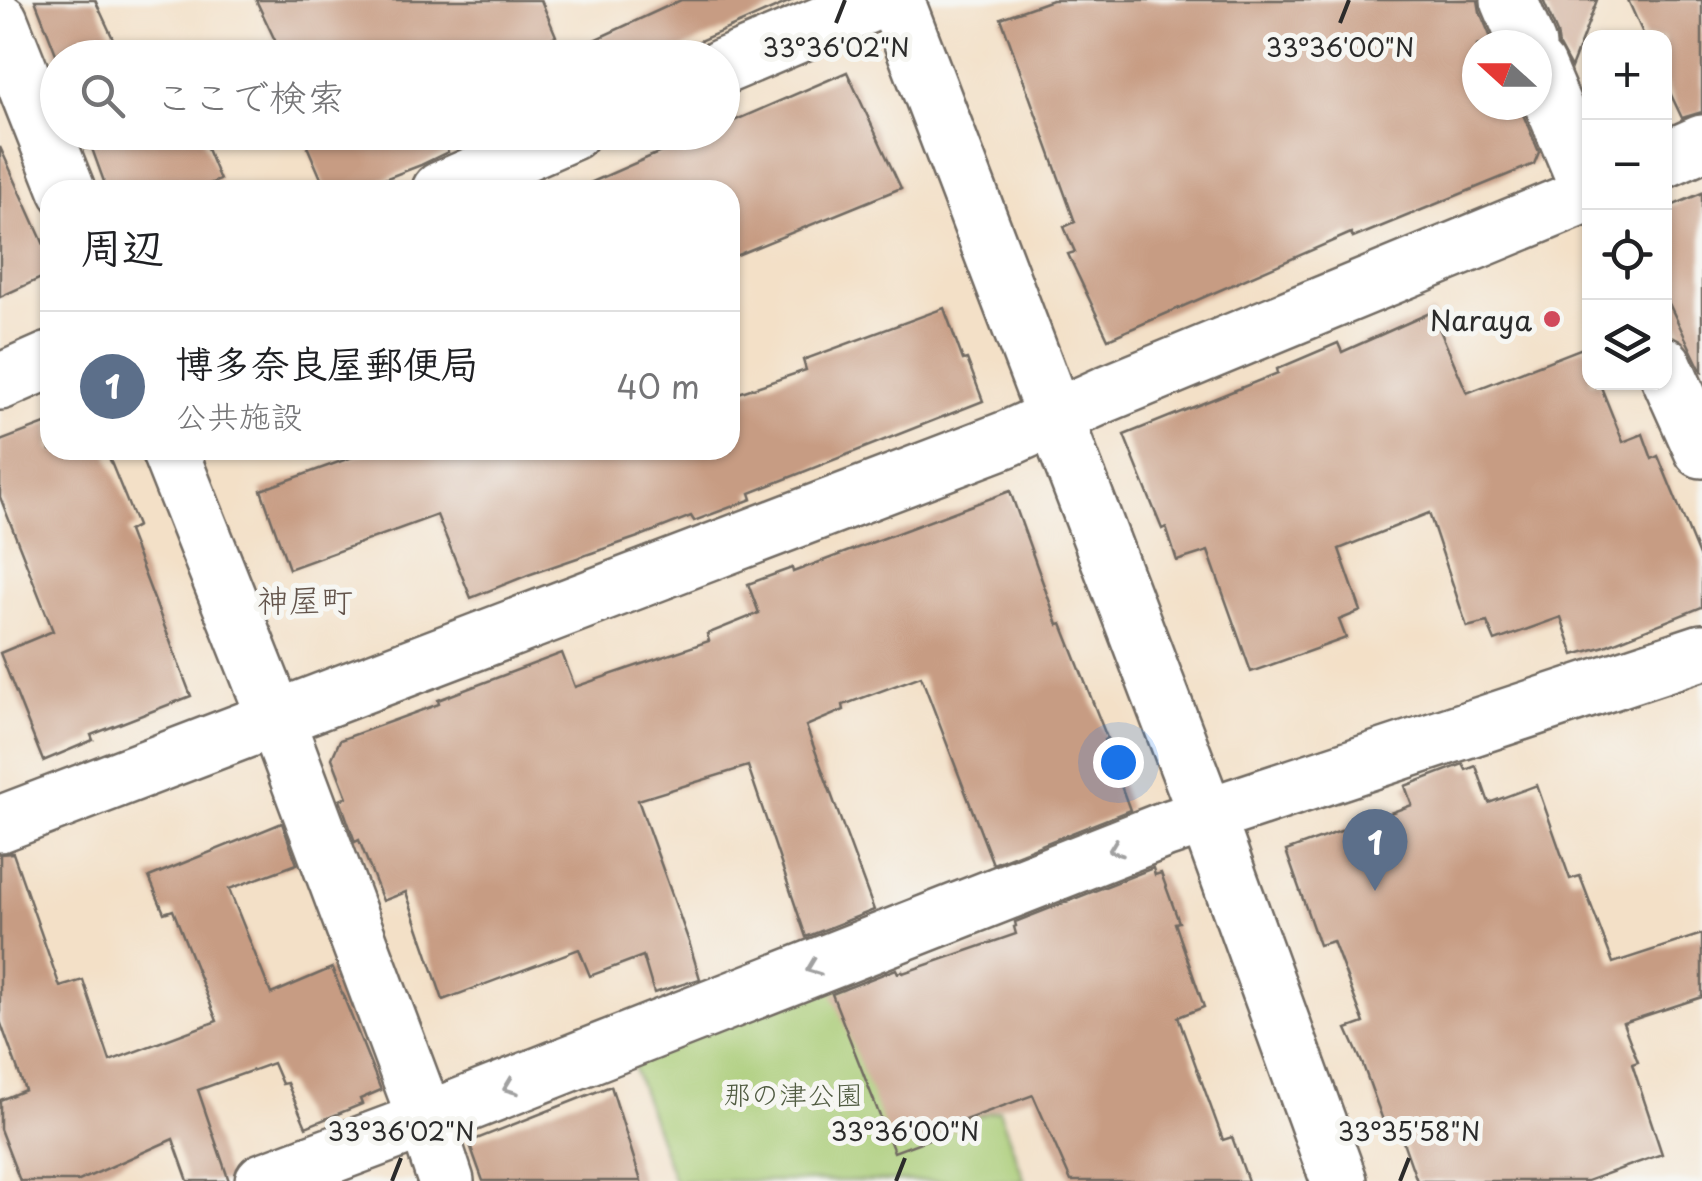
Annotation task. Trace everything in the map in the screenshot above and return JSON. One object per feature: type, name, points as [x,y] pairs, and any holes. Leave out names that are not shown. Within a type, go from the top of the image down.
[{"type":"street","points":[[740,59],[880,0]]},
{"type":"street","points":[[896,0],[1207,817],[1339,1181]]},
{"type":"street","points":[[1509,0],[1522,30]]},
{"type":"street","points":[[0,21],[40,122]]},
{"type":"street","points":[[1552,103],[1582,174]]},
{"type":"street","points":[[1672,156],[1702,143]]},
{"type":"street","points":[[51,150],[63,180]]},
{"type":"street","points":[[463,180],[531,150]]},
{"type":"street","points":[[0,824],[1006,439],[1582,196]]},
{"type":"street","points":[[0,382],[40,364]]},
{"type":"street","points":[[1672,383],[1702,450]]},
{"type":"street","points":[[174,460],[276,719],[446,1181]]},
{"type":"street","points":[[263,1181],[1164,830],[1702,652]]},
{"type":"green space","name":"那の津公園","points":[[847,978],[904,1137],[999,1110],[1025,1181],[674,1181],[631,1060]]},
{"type":"building","points":[[35,0],[95,0],[114,40],[51,40]]},
{"type":"building","points":[[256,0],[541,0],[556,36],[547,40],[275,40]]},
{"type":"building","points":[[681,0],[793,0],[702,40],[594,40]]},
{"type":"building","points":[[1052,0],[1478,0],[1488,30],[1462,30],[1462,120],[1525,120],[1539,152],[1534,164],[1353,238],[1351,233],[1108,339],[1068,254],[1075,252],[1064,227],[1075,222],[1001,18]]},
{"type":"building","points":[[1543,0],[1597,0],[1586,30],[1582,30],[1571,68]]},
{"type":"building","points":[[1628,0],[1702,0],[1702,112],[1682,118],[1672,97],[1672,30],[1641,30]]},
{"type":"building","points":[[847,72],[901,188],[740,254],[740,180],[597,180],[665,150],[740,150],[740,118]]},
{"type":"building","points":[[0,147],[40,236],[40,279],[0,297]]},
{"type":"building","points":[[93,150],[208,150],[220,180],[103,180]]},
{"type":"building","points":[[309,150],[448,152],[382,180],[322,180]]},
{"type":"building","points":[[1702,193],[1702,373],[1672,310],[1672,206]]},
{"type":"building","points":[[944,308],[983,401],[750,493],[752,499],[694,521],[691,516],[471,598],[437,515],[289,569],[261,490],[344,460],[740,460],[740,393],[806,370],[803,360]]},
{"type":"building","points":[[1432,312],[1467,393],[1582,348],[1582,390],[1602,390],[1623,442],[1643,434],[1652,459],[1658,456],[1702,563],[1702,607],[1574,655],[1561,617],[1495,641],[1487,622],[1467,627],[1429,513],[1339,549],[1361,611],[1339,620],[1346,638],[1251,672],[1208,551],[1177,561],[1166,527],[1162,529],[1124,435],[1278,373],[1277,369],[1338,343],[1342,352]]},
{"type":"building","points":[[40,426],[40,460],[110,460],[137,526],[128,531],[191,696],[91,735],[93,740],[43,761],[0,653],[53,631],[0,497],[0,441]]},
{"type":"building","points":[[1010,491],[1058,625],[1062,624],[1107,738],[1104,740],[1130,810],[993,864],[921,676],[843,705],[844,710],[806,726],[874,910],[806,937],[748,766],[638,800],[700,979],[654,993],[643,956],[590,976],[579,949],[443,1000],[406,892],[383,901],[359,840],[355,842],[340,800],[347,797],[332,758],[340,740],[562,653],[575,687],[709,641],[707,634],[759,613],[748,584],[792,568],[793,572]]},
{"type":"building","points":[[1463,764],[1466,770],[1476,766],[1489,803],[1537,785],[1570,879],[1580,876],[1613,963],[1702,934],[1702,997],[1623,1023],[1638,1062],[1632,1064],[1662,1154],[1587,1181],[1417,1181],[1400,1133],[1389,1137],[1347,1029],[1364,1023],[1333,941],[1319,945],[1286,851],[1412,805],[1405,786]]},
{"type":"building","points":[[282,823],[297,864],[229,889],[271,994],[332,968],[381,1090],[360,1099],[362,1104],[306,1127],[287,1083],[282,1084],[273,1063],[198,1090],[229,1181],[188,1181],[173,1139],[79,1181],[20,1181],[0,1129],[0,1100],[25,1090],[0,1021],[0,854],[13,853],[60,987],[83,980],[110,1061],[217,1021],[173,910],[164,913],[149,877]]},
{"type":"building","points":[[1153,868],[1155,875],[1161,873],[1179,922],[1175,923],[1204,1007],[1178,1017],[1223,1140],[1232,1137],[1248,1181],[1071,1181],[1033,1095],[894,1152],[832,994],[896,969],[903,973],[1016,934],[1015,922]]},
{"type":"building","points":[[611,1086],[641,1181],[483,1181],[469,1142]]},
{"type":"place","name":"Naraya","points":[[1552,319]]},
{"type":"place","name":"博多奈良屋郵便局","points":[[1375,891]]},
{"type":"district","name":"神屋町","points":[[305,599]]}]
